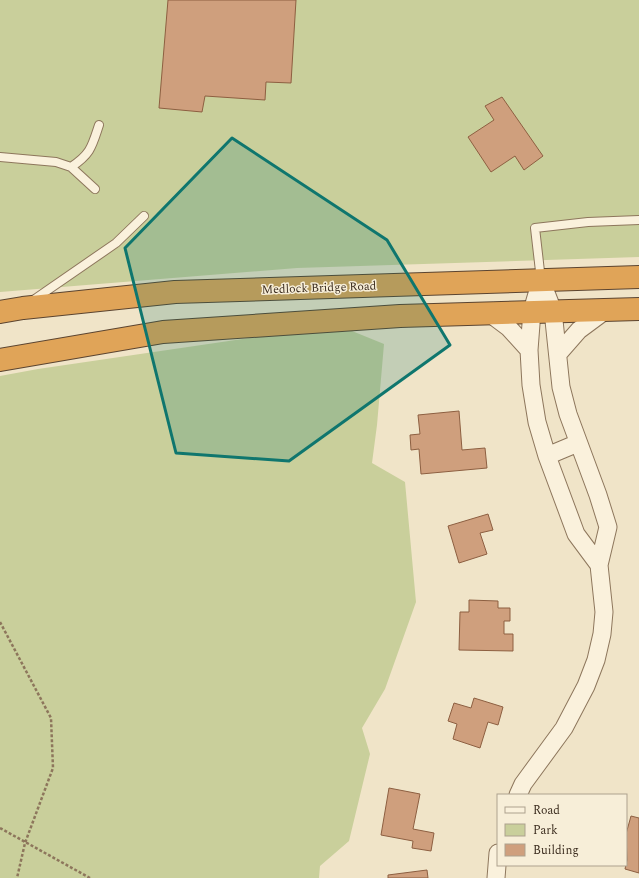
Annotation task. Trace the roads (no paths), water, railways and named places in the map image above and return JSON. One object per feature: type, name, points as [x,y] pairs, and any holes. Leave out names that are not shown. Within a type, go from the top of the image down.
[{"type":"highway","name":"Medlock Bridge Road","points":[[0,312],[23,308],[175,292],[639,277]]},
{"type":"highway","points":[[0,360],[163,332],[400,316],[639,309]]},
{"type":"street","points":[[518,794],[523,784],[564,728],[586,686],[596,660],[602,634],[604,612],[599,565],[608,527],[598,495],[568,414],[561,387],[558,354],[543,311],[541,280]]},
{"type":"street","points":[[558,354],[579,330],[606,310]]},
{"type":"street","points":[[543,311],[529,350],[531,385],[537,422],[547,456],[576,534],[599,565]]},
{"type":"street","points":[[490,313],[509,328],[529,350]]},
{"type":"street","points":[[547,456],[578,443]]},
{"type":"street","points":[[496,878],[497,866]]},
{"type":"lane","points":[[71,167],[82,160],[90,151],[99,125]]},
{"type":"lane","points":[[0,158],[56,162],[71,167],[95,190]]},
{"type":"lane","points":[[23,308],[116,244],[144,216]]},
{"type":"lane","points":[[541,280],[535,228],[588,222],[639,220]]}]
